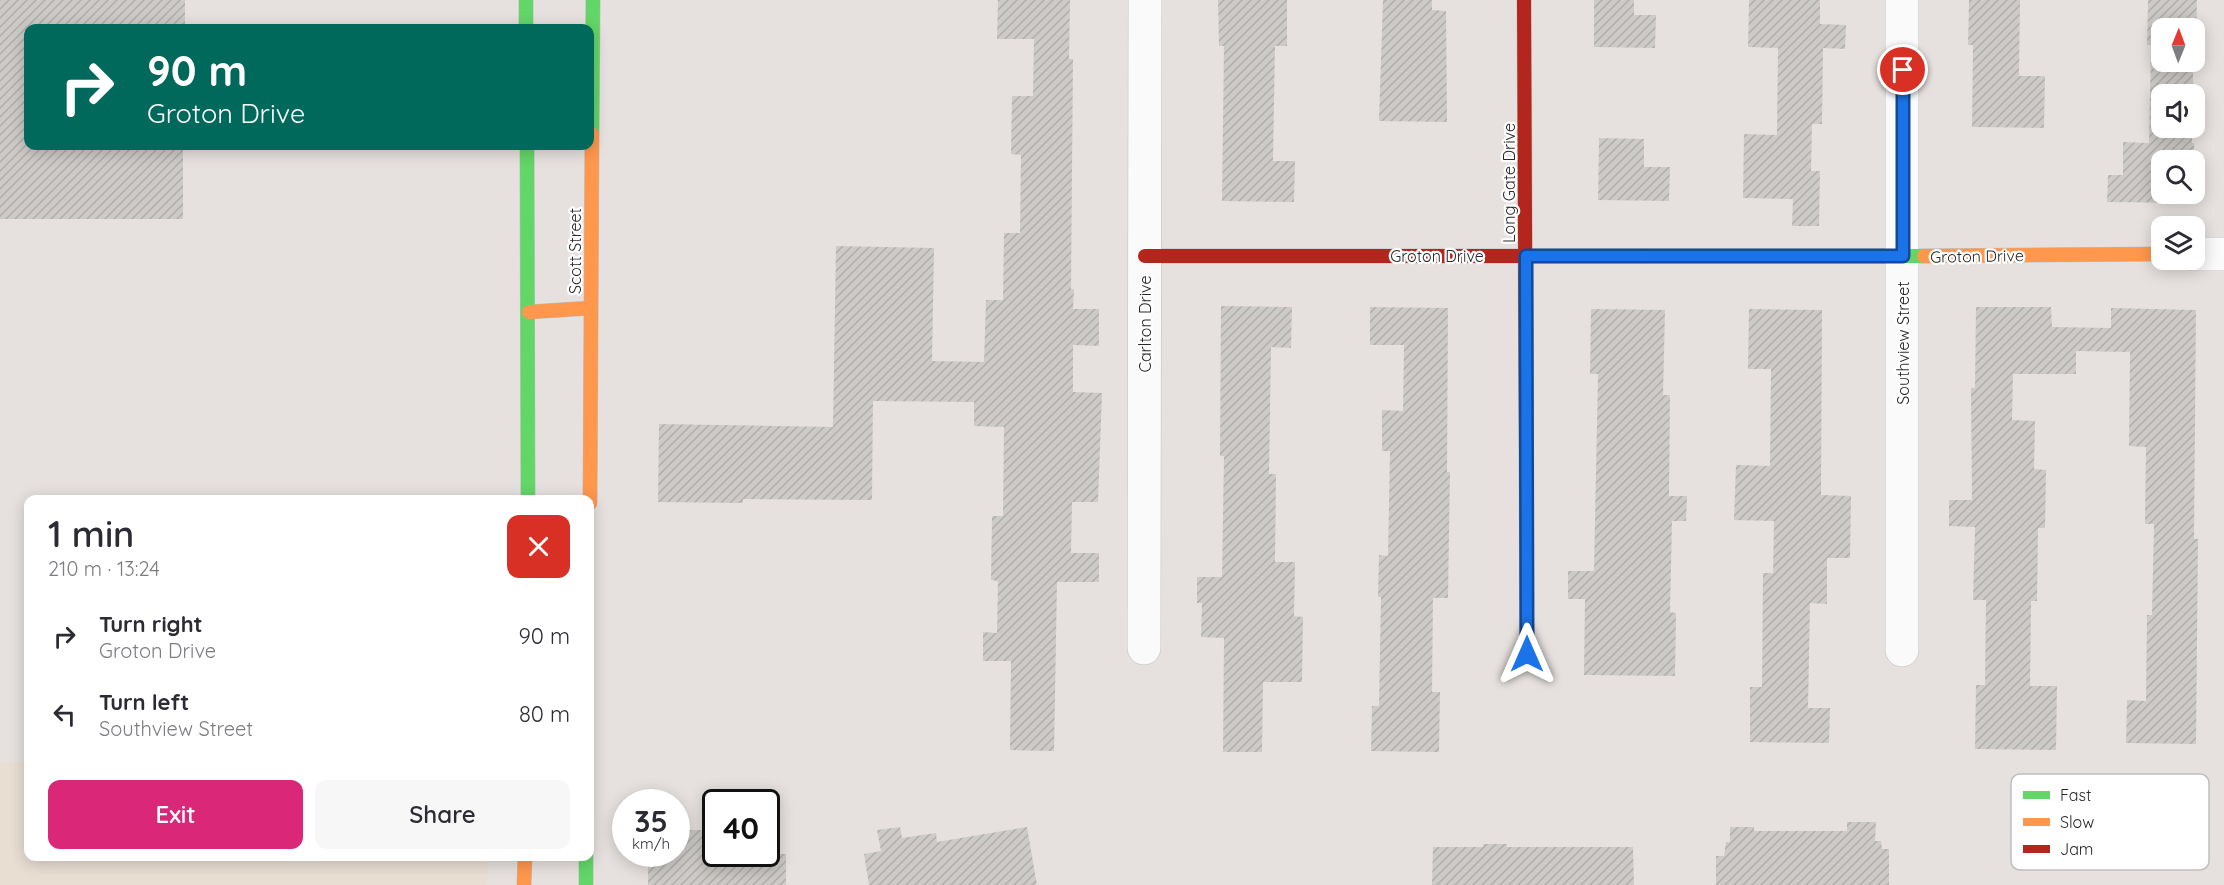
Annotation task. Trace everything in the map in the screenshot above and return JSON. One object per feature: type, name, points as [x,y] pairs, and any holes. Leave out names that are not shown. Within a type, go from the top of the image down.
[{"type":"street","points":[[526,0],[526,24]]},
{"type":"street","name":"Scott Street","points":[[593,0],[593,24]]},
{"type":"street","name":"Carlton Drive","points":[[1144,648],[1145,0]]},
{"type":"street","name":"Long Gate Drive","points":[[1524,0],[1527,654]]},
{"type":"street","name":"Southview Street","points":[[1902,0],[1902,650]]},
{"type":"street","points":[[527,150],[528,495]]},
{"type":"street","name":"Scott Street","points":[[590,495],[592,150]]},
{"type":"street","name":"Groton Drive","points":[[1145,256],[2151,254]]},
{"type":"street","points":[[2205,254],[2224,254]]},
{"type":"street","points":[[529,312],[591,308]]},
{"type":"street","points":[[525,861],[525,885]]},
{"type":"street","points":[[586,861],[586,885]]},
{"type":"shaded area","points":[[0,762],[24,762],[24,861],[488,861],[487,885],[0,885]]},
{"type":"building","points":[[0,0],[185,0],[185,24],[24,24],[24,150],[183,150],[183,219],[0,219]]},
{"type":"building","points":[[998,0],[1070,0],[1069,59],[1073,59],[1071,289],[1074,289],[1073,309],[1099,309],[1099,346],[1073,345],[1073,392],[1102,393],[1098,502],[1072,502],[1071,553],[1099,553],[1099,582],[1057,582],[1054,751],[1010,750],[1011,661],[983,661],[983,632],[997,633],[998,581],[991,580],[992,516],[1003,516],[1004,427],[974,426],[974,402],[873,401],[872,500],[743,499],[743,503],[658,502],[659,424],[833,427],[836,246],[934,248],[932,361],[984,362],[986,300],[1003,300],[1004,233],[1020,233],[1021,155],[1011,154],[1012,96],[1033,96],[1034,39],[997,39]]},
{"type":"building","points":[[1218,0],[1287,0],[1287,46],[1275,46],[1273,161],[1295,161],[1294,202],[1222,201],[1224,46],[1219,46]]},
{"type":"building","points":[[1383,0],[1432,0],[1432,10],[1446,11],[1447,122],[1379,121]]},
{"type":"building","points":[[1594,0],[1634,0],[1634,15],[1656,15],[1655,48],[1594,47]]},
{"type":"building","points":[[1749,0],[1820,0],[1820,24],[1846,25],[1845,49],[1823,48],[1822,124],[1812,124],[1811,171],[1820,171],[1819,226],[1792,226],[1793,199],[1743,198],[1744,134],[1777,135],[1778,48],[1748,47]]},
{"type":"building","points":[[1969,0],[2020,0],[2019,76],[2045,76],[2044,128],[1972,127],[1973,45],[1968,45]]},
{"type":"building","points":[[2148,0],[2197,0],[2197,18],[2151,18],[2151,45],[2147,45]]},
{"type":"building","points":[[2151,45],[2151,72],[2193,72],[2193,84],[2151,84],[2151,138],[2192,138],[2194,150],[2151,150],[2151,203],[2107,202],[2108,175],[2123,175],[2123,142],[2149,143]]},
{"type":"building","points":[[1599,138],[1644,139],[1644,167],[1670,167],[1669,201],[1598,200]]},
{"type":"building","points":[[1221,306],[1292,307],[1291,348],[1271,347],[1269,474],[1276,474],[1275,562],[1295,562],[1294,616],[1303,617],[1302,682],[1263,682],[1262,752],[1223,752],[1224,638],[1201,637],[1202,603],[1197,603],[1197,577],[1222,577],[1224,456],[1220,456]]},
{"type":"building","points":[[1370,307],[1448,308],[1447,472],[1450,472],[1448,598],[1433,598],[1432,692],[1440,692],[1439,752],[1371,751],[1372,706],[1379,706],[1381,597],[1378,597],[1379,555],[1388,556],[1390,451],[1382,451],[1382,410],[1403,411],[1404,345],[1370,345]]},
{"type":"building","points":[[1976,307],[2051,307],[2052,327],[2111,328],[2111,308],[2196,310],[2194,539],[2198,539],[2196,744],[2126,743],[2127,700],[2146,701],[2147,615],[2152,615],[2154,524],[2145,524],[2146,447],[2129,446],[2130,352],[2076,351],[2076,374],[2013,374],[2012,420],[2035,421],[2034,469],[2046,470],[2045,528],[2038,528],[2037,601],[2031,601],[2030,686],[2057,686],[2056,750],[1975,749],[1976,685],[1985,685],[1986,600],[1973,600],[1975,527],[1949,526],[1949,500],[1972,500],[1971,388],[1975,388]]},
{"type":"building","points":[[1591,309],[1665,310],[1663,395],[1670,395],[1669,496],[1687,496],[1686,521],[1672,521],[1670,612],[1676,613],[1675,676],[1584,675],[1585,599],[1568,599],[1568,571],[1594,571],[1598,374],[1590,374]]},
{"type":"building","points":[[1749,309],[1822,310],[1821,495],[1851,496],[1850,558],[1827,558],[1827,604],[1810,603],[1808,708],[1830,708],[1829,743],[1750,742],[1750,687],[1762,687],[1763,573],[1773,573],[1774,521],[1734,520],[1736,465],[1770,466],[1771,369],[1748,369]]},
{"type":"building","points":[[1847,822],[1876,822],[1875,841],[1881,841],[1882,849],[1889,849],[1889,885],[1716,885],[1716,856],[1724,856],[1726,842],[1730,842],[1730,827],[1754,827],[1754,831],[1847,831]]},
{"type":"building","points":[[900,827],[902,838],[936,833],[937,842],[1027,827],[1037,885],[869,885],[864,854],[881,851],[877,830]]},
{"type":"building","points":[[690,830],[702,830],[702,867],[780,867],[780,854],[786,854],[786,885],[648,885],[648,867],[690,867]]},
{"type":"building","points":[[1483,844],[1507,844],[1507,847],[1633,847],[1634,885],[1432,885],[1433,847],[1483,847]]},
{"type":"traffic: fast","points":[[526,0],[526,24]]},
{"type":"traffic: fast","points":[[593,0],[593,24]]},
{"type":"traffic: fast","points":[[527,150],[528,495]]},
{"type":"traffic: fast","points":[[1642,256],[1924,256]]},
{"type":"traffic: fast","points":[[586,861],[586,885]]},
{"type":"traffic: slow","points":[[590,495],[592,150]]},
{"type":"traffic: slow","points":[[1924,256],[2151,254]]},
{"type":"traffic: slow","points":[[529,312],[591,308]]},
{"type":"traffic: slow","points":[[1526,447],[1527,654]]},
{"type":"traffic: slow","points":[[524,885],[525,861]]},
{"type":"traffic: jam","points":[[1524,0],[1526,447]]},
{"type":"traffic: jam","points":[[1145,256],[1642,256]]},
{"type":"route","points":[[1527,654],[1526,256],[1903,256],[1903,70]]}]
